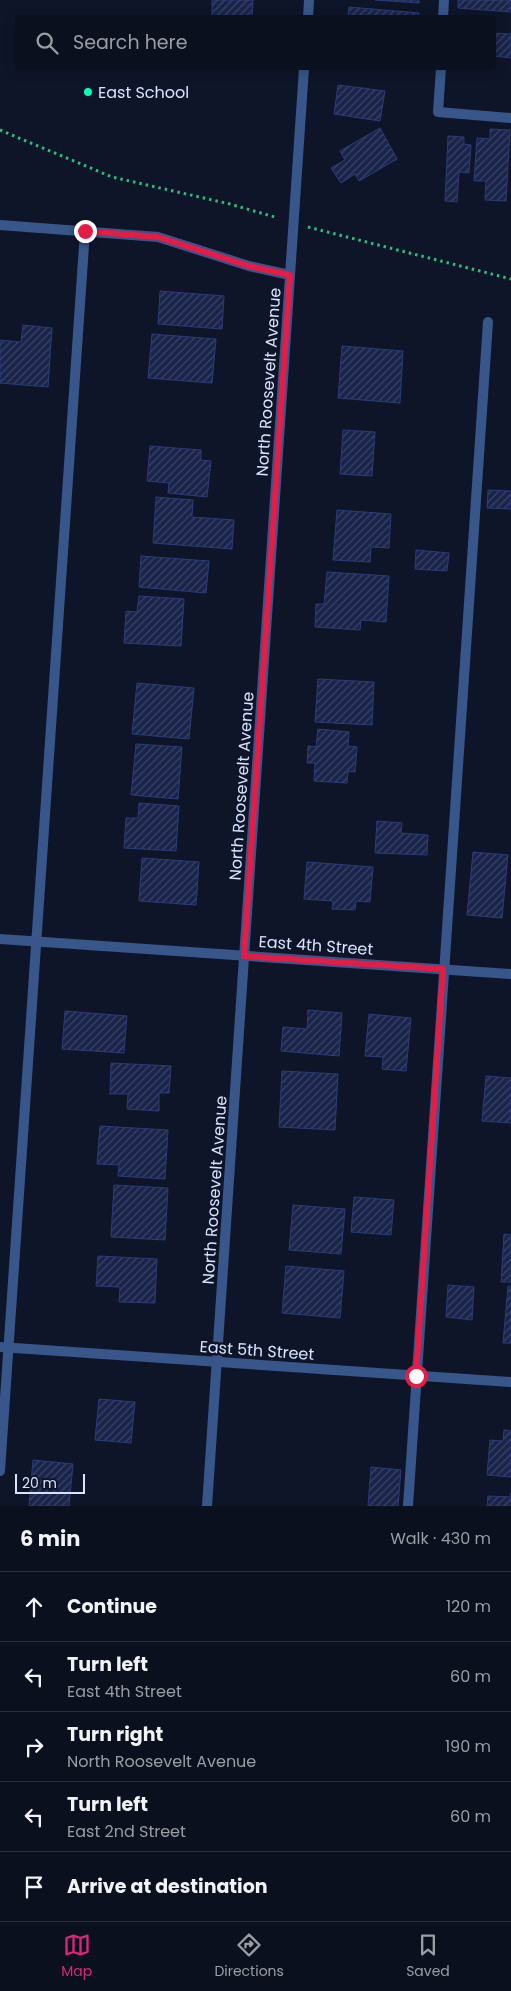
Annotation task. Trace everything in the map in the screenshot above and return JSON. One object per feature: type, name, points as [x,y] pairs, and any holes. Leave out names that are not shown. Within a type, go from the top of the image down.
[{"type":"street","points":[[308,15],[309,0]]},
{"type":"street","points":[[444,0],[444,15]]},
{"type":"street","name":"North Roosevelt Avenue","points":[[207,1506],[304,70]]},
{"type":"street","points":[[441,70],[438,112],[511,118]]},
{"type":"street","points":[[0,225],[158,237],[249,266],[290,275]]},
{"type":"street","points":[[0,1471],[4,1347],[37,942],[85,231]]},
{"type":"street","points":[[408,1506],[488,322]]},
{"type":"street","name":"East 4th Street","points":[[0,939],[511,974]]},
{"type":"street","name":"East 5th Street","points":[[4,1347],[511,1382]]},
{"type":"path","points":[[0,130],[112,177],[230,204],[294,223],[511,279]]},
{"type":"building","points":[[212,0],[253,0],[252,15],[212,15]]},
{"type":"building","points":[[375,0],[419,0],[419,3]]},
{"type":"building","points":[[458,0],[511,0],[511,12],[458,8]]},
{"type":"building","points":[[349,7],[419,13],[419,15],[348,15]]},
{"type":"building","points":[[496,33],[511,34],[511,58],[496,56]]},
{"type":"building","points":[[338,85],[385,91],[380,121],[334,114]]},
{"type":"building","points":[[380,128],[397,159],[359,181],[355,174],[341,183],[331,168],[345,160],[340,151]]},
{"type":"building","points":[[490,129],[510,130],[506,201],[485,200],[486,181],[474,181],[477,138],[490,139]]},
{"type":"building","points":[[448,136],[464,137],[464,144],[471,145],[469,173],[459,172],[457,202],[445,201]]},
{"type":"building","points":[[160,291],[224,296],[222,329],[158,324]]},
{"type":"building","points":[[23,325],[52,328],[48,387],[0,383],[0,340],[21,342]]},
{"type":"building","points":[[152,334],[216,339],[212,383],[148,378]]},
{"type":"building","points":[[342,346],[403,351],[400,403],[338,398]]},
{"type":"building","points":[[343,430],[375,432],[372,476],[340,474]]},
{"type":"building","points":[[150,446],[201,450],[201,460],[211,461],[207,497],[168,493],[169,483],[147,481]]},
{"type":"building","points":[[488,490],[511,491],[511,509],[487,508]]},
{"type":"building","points":[[156,497],[193,500],[192,517],[234,520],[232,549],[153,543]]},
{"type":"building","points":[[337,510],[391,514],[389,548],[371,547],[370,562],[333,560]]},
{"type":"building","points":[[416,550],[449,553],[447,571],[415,569]]},
{"type":"building","points":[[141,556],[209,561],[206,593],[139,587]]},
{"type":"building","points":[[327,572],[389,576],[386,622],[361,620],[360,630],[315,627],[316,604],[324,604]]},
{"type":"building","points":[[139,596],[184,599],[181,646],[124,643],[126,611],[137,612]]},
{"type":"building","points":[[318,679],[374,682],[372,725],[315,722]]},
{"type":"building","points":[[137,683],[194,688],[189,739],[132,734]]},
{"type":"building","points":[[318,729],[349,732],[348,746],[357,747],[355,772],[348,771],[347,783],[314,781],[315,763],[307,763],[308,746],[316,747]]},
{"type":"building","points":[[136,744],[182,747],[178,799],[131,795]]},
{"type":"building","points":[[139,803],[179,806],[176,851],[124,848],[126,818],[138,818]]},
{"type":"building","points":[[377,821],[402,823],[401,833],[428,835],[427,855],[375,853]]},
{"type":"building","points":[[473,852],[508,855],[502,918],[467,915]]},
{"type":"building","points":[[142,858],[199,862],[196,905],[139,901]]},
{"type":"building","points":[[307,862],[373,867],[370,902],[356,901],[355,910],[332,909],[333,901],[304,899]]},
{"type":"building","points":[[308,1010],[342,1013],[339,1056],[281,1051],[283,1027],[307,1029]]},
{"type":"building","points":[[65,1011],[127,1016],[124,1053],[62,1049]]},
{"type":"building","points":[[369,1014],[411,1018],[406,1071],[382,1069],[383,1057],[365,1056]]},
{"type":"building","points":[[111,1063],[171,1066],[169,1093],[159,1093],[159,1111],[127,1109],[128,1094],[110,1094]]},
{"type":"building","points":[[282,1071],[338,1074],[335,1130],[279,1127]]},
{"type":"building","points":[[486,1076],[511,1078],[511,1123],[482,1121]]},
{"type":"building","points":[[100,1126],[168,1130],[165,1179],[118,1176],[119,1165],[97,1164]]},
{"type":"building","points":[[114,1185],[168,1188],[165,1240],[111,1237]]},
{"type":"building","points":[[354,1197],[394,1200],[391,1235],[351,1232]]},
{"type":"building","points":[[293,1205],[345,1209],[341,1254],[289,1250]]},
{"type":"building","points":[[504,1234],[511,1235],[511,1282],[501,1282]]},
{"type":"building","points":[[98,1256],[157,1259],[155,1303],[119,1302],[120,1287],[96,1286]]},
{"type":"building","points":[[286,1266],[344,1271],[340,1318],[282,1313]]},
{"type":"building","points":[[448,1285],[474,1287],[472,1320],[446,1317]]},
{"type":"building","points":[[508,1286],[511,1286],[511,1343],[503,1343]]},
{"type":"building","points":[[99,1399],[135,1402],[131,1443],[95,1440]]},
{"type":"building","points":[[504,1430],[511,1431],[511,1477],[487,1475],[490,1440],[503,1441]]},
{"type":"building","points":[[33,1460],[73,1464],[69,1506],[29,1506]]},
{"type":"building","points":[[371,1467],[401,1470],[398,1506],[368,1506]]},
{"type":"building","points":[[488,1496],[511,1497],[511,1506],[487,1506]]},
{"type":"place","name":"East School","points":[[88,92]]},
{"type":"route","points":[[85,231],[158,237],[249,266],[290,275],[244,956],[443,969],[416,1376]]}]
